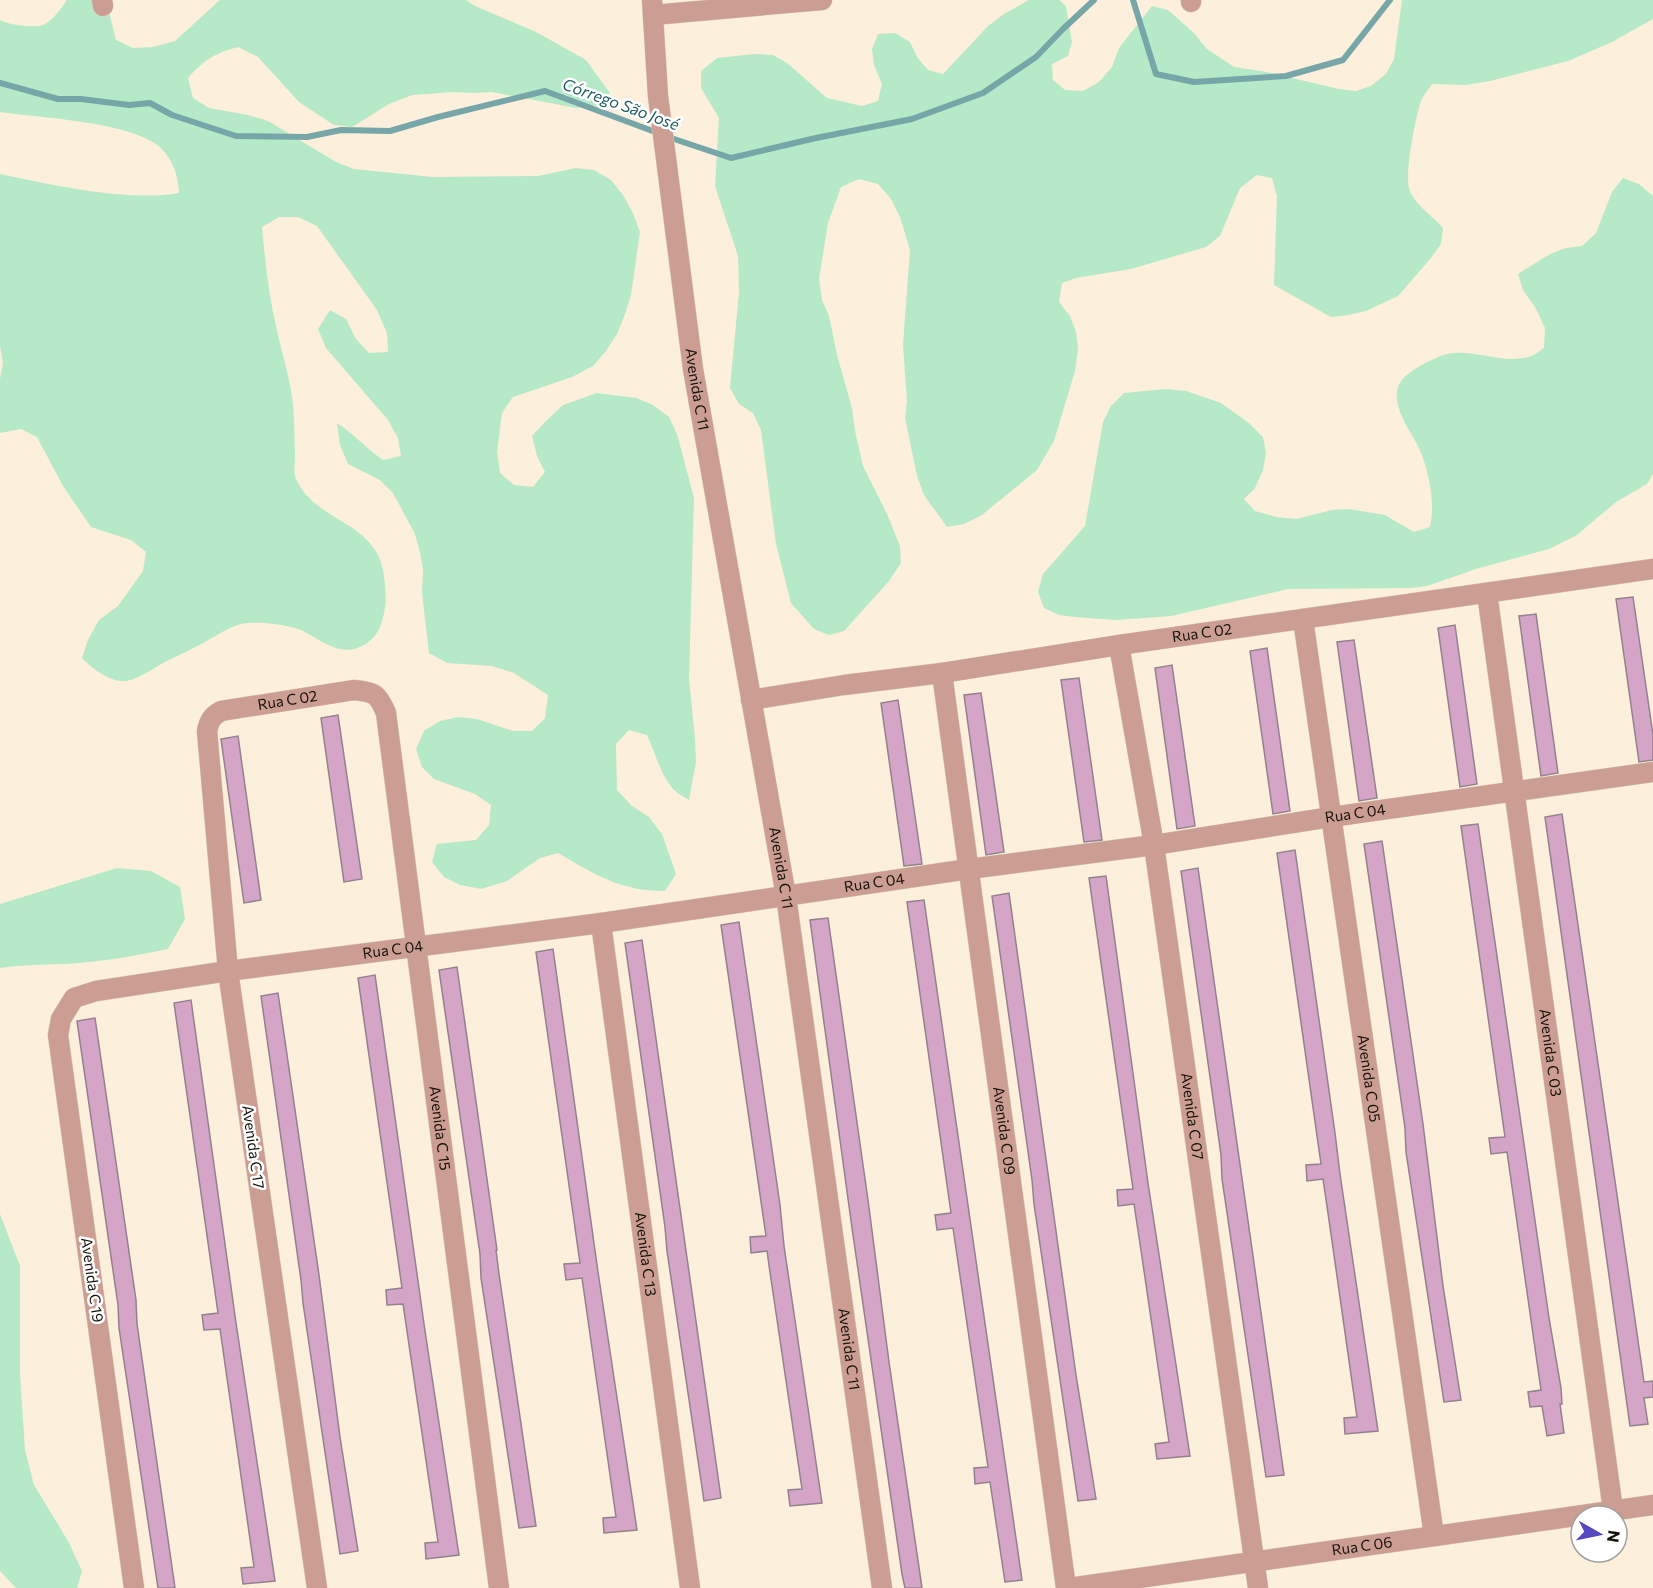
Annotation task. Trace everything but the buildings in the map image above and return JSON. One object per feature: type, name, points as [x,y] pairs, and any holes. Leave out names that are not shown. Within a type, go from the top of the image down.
[{"type":"street","points":[[653,8],[822,0]]},
{"type":"street","name":"Avenida C 11","points":[[653,8],[658,96],[693,369],[786,896],[882,1588]]},
{"type":"street","name":"Rua C 02","points":[[751,700],[1653,569]]},
{"type":"street","name":"Avenida C 03","points":[[1487,593],[1612,1504]]},
{"type":"street","name":"Avenida C 05","points":[[1303,619],[1434,1536]]},
{"type":"street","name":"Avenida C 07","points":[[1119,645],[1154,845],[1258,1588]]},
{"type":"street","name":"Avenida C 09","points":[[942,673],[1068,1588]]},
{"type":"street","name":"Rua C 02","points":[[221,711],[354,690]]},
{"type":"street","name":"Avenida C 15","points":[[354,690],[370,691],[380,698],[386,713],[499,1588]]},
{"type":"street","name":"Avenida C 17","points":[[221,711],[213,715],[208,722],[207,743],[228,971],[317,1588]]},
{"type":"street","name":"Rua C 04","points":[[96,991],[228,971],[601,923],[1653,772]]},
{"type":"street","name":"Avenida C 13","points":[[601,923],[690,1588]]},
{"type":"street","name":"Avenida C 19","points":[[96,991],[74,998],[61,1019],[58,1035],[134,1588]]},
{"type":"street","name":"Rua C 06","points":[[1629,1508],[1653,1505]]},
{"type":"street","name":"Rua C 06","points":[[1068,1588],[1569,1516]]},
{"type":"green space","points":[[67,0],[106,0],[116,40],[133,48],[153,47],[175,41],[220,0],[466,0],[536,32],[586,60],[610,93],[597,105],[576,108],[492,92],[412,95],[389,104],[352,127],[334,125],[299,102],[258,57],[238,47],[210,58],[188,78],[193,98],[209,108],[268,121],[336,162],[354,169],[433,177],[538,176],[576,168],[594,170],[611,180],[623,195],[640,232],[631,295],[617,334],[593,366],[572,377],[513,397],[502,413],[497,452],[500,473],[514,485],[533,487],[545,472],[537,456],[532,436],[563,405],[597,393],[636,398],[653,405],[669,417],[677,434],[694,498],[689,678],[696,762],[689,800],[668,783],[647,735],[629,730],[616,744],[617,790],[632,806],[649,817],[662,834],[676,874],[665,891],[621,885],[597,875],[558,853],[540,858],[507,881],[481,889],[460,885],[444,877],[432,862],[437,844],[476,840],[489,825],[491,805],[475,794],[434,779],[422,767],[416,749],[424,731],[440,721],[458,717],[477,719],[513,731],[532,731],[545,718],[548,695],[514,673],[492,666],[447,663],[429,653],[422,593],[423,570],[415,534],[393,493],[380,480],[348,464],[340,445],[337,423],[383,460],[401,456],[398,438],[388,420],[326,348],[318,329],[330,310],[346,319],[356,339],[369,353],[388,352],[387,333],[377,310],[317,226],[298,217],[279,217],[262,227],[272,305],[292,397],[295,476],[306,494],[318,506],[348,525],[373,547],[381,563],[386,598],[379,629],[370,641],[349,650],[333,647],[301,630],[288,626],[267,623],[242,624],[126,681],[105,676],[82,658],[88,640],[99,620],[118,606],[143,571],[146,552],[131,540],[91,527],[63,486],[37,437],[21,429],[0,433],[0,379],[3,363],[0,346],[0,174],[113,194],[179,193],[175,171],[165,152],[153,142],[138,135],[100,125],[0,112],[0,20],[21,26],[43,25]]},
{"type":"green space","points":[[1029,0],[1059,0],[1066,6],[1072,42],[1068,56],[1052,64],[1053,80],[1065,90],[1083,91],[1099,82],[1112,67],[1119,48],[1152,6],[1168,10],[1194,33],[1207,49],[1234,67],[1356,91],[1371,86],[1386,74],[1394,59],[1402,0],[1653,0],[1653,19],[1612,42],[1568,61],[1490,81],[1465,85],[1432,84],[1422,99],[1418,112],[1411,146],[1408,180],[1411,194],[1443,228],[1441,244],[1398,296],[1366,311],[1331,317],[1274,285],[1277,196],[1272,178],[1257,175],[1240,188],[1220,236],[1206,247],[1131,269],[1076,278],[1062,283],[1059,302],[1070,316],[1076,332],[1078,349],[1075,371],[1054,441],[1037,470],[982,515],[964,524],[947,527],[924,495],[917,476],[905,418],[907,402],[903,345],[910,250],[900,217],[891,199],[878,184],[859,179],[841,187],[828,223],[819,279],[822,300],[829,316],[852,408],[863,466],[900,546],[901,563],[889,581],[844,631],[829,635],[814,629],[791,603],[776,544],[761,430],[753,413],[739,404],[730,388],[739,292],[738,256],[715,186],[719,118],[701,88],[701,71],[717,58],[755,54],[773,55],[787,63],[827,98],[862,106],[878,101],[882,84],[874,65],[872,49],[878,34],[895,33],[910,42],[917,57],[928,70],[943,74],[988,26]]},
{"type":"green space","points":[[1623,178],[1639,184],[1653,196],[1653,474],[1647,484],[1616,502],[1577,535],[1549,549],[1476,569],[1427,586],[1288,589],[1171,616],[1116,620],[1059,615],[1044,608],[1038,592],[1043,574],[1085,526],[1103,422],[1111,406],[1124,393],[1166,389],[1186,391],[1221,403],[1250,424],[1263,437],[1266,453],[1263,470],[1255,488],[1244,499],[1255,511],[1276,517],[1296,519],[1332,510],[1348,509],[1385,515],[1414,532],[1430,527],[1432,500],[1429,482],[1419,447],[1398,405],[1398,387],[1409,373],[1421,365],[1448,354],[1471,353],[1517,359],[1534,355],[1544,348],[1545,328],[1535,307],[1523,290],[1518,274],[1550,254],[1566,248],[1582,246],[1596,233],[1612,192]]},
{"type":"green space","points":[[117,868],[151,871],[180,887],[185,919],[168,949],[92,962],[0,968],[0,904]]},
{"type":"green space","points":[[0,1214],[20,1266],[20,1375],[25,1450],[34,1485],[68,1541],[82,1571],[77,1588],[16,1588],[0,1571]]},
{"type":"waterway","name":"Córrego São José","points":[[668,137],[731,158],[912,119],[983,93],[1036,57],[1094,0]]},
{"type":"waterway","name":"Córrego São José","points":[[1133,0],[1156,74],[1194,82],[1286,76],[1343,60],[1390,0]]},
{"type":"waterway","name":"Córrego São José","points":[[0,83],[58,99],[81,99],[129,105],[150,103],[172,115],[236,136],[307,137],[341,130],[390,131],[545,91],[658,133]]}]
